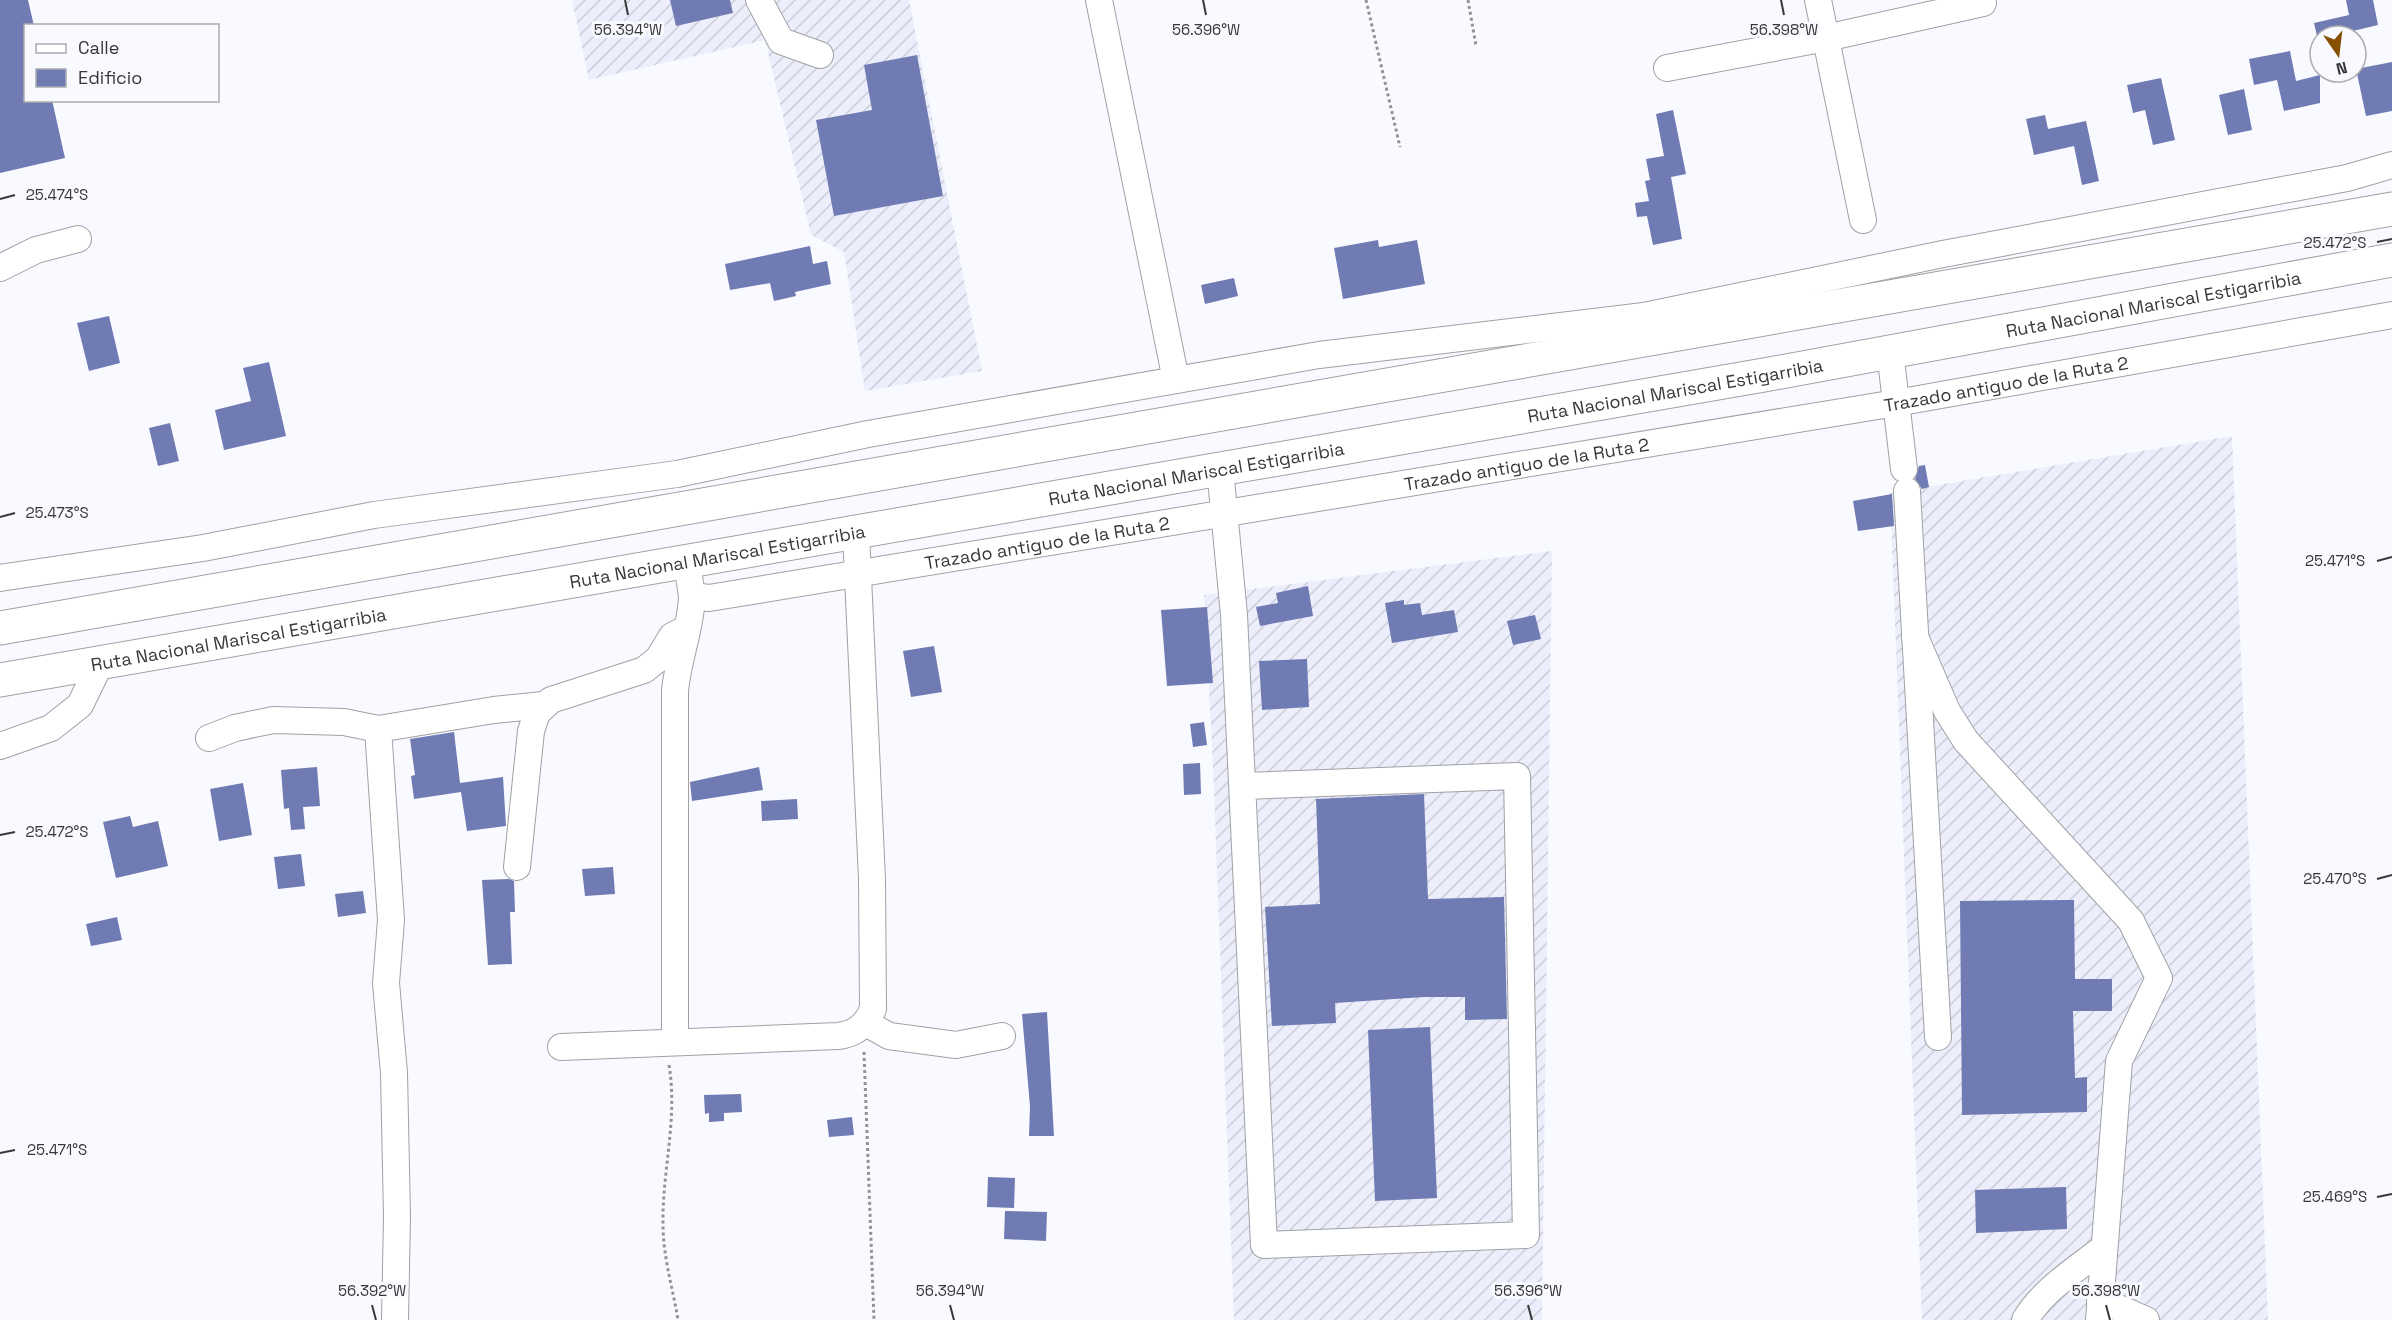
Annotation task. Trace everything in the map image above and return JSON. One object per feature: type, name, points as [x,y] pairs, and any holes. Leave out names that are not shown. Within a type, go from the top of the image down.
[{"type":"highway","points":[[0,628],[2390,206]]},
{"type":"highway","name":"Ruta Nacional Mariscal Estigarribia","points":[[0,681],[856,534],[1890,352],[2392,260]]},
{"type":"street","points":[[759,0],[781,41],[820,55]]},
{"type":"street","points":[[1099,0],[1176,380]]},
{"type":"street","points":[[1818,0],[1863,220]]},
{"type":"street","points":[[1667,68],[1826,38],[1983,3]]},
{"type":"street","points":[[0,578],[204,548],[374,515],[677,474],[868,434],[1319,355],[1644,316],[1943,254],[2348,178],[2392,165]]},
{"type":"street","points":[[0,268],[36,250],[78,239]]},
{"type":"street","name":"Trazado antiguo de la Ruta 2","points":[[692,596],[710,598],[857,572],[1896,404],[2392,315]]},
{"type":"street","points":[[1890,352],[1906,480],[1938,1037]]},
{"type":"street","points":[[1220,469],[1234,615],[1244,786],[1264,1245],[1526,1234],[1518,776],[1244,786]]},
{"type":"street","points":[[561,1047],[847,1035],[864,1024],[873,1009],[872,879],[856,534]]},
{"type":"street","points":[[669,1043],[675,691],[680,655],[688,629],[692,596],[687,563]]},
{"type":"street","points":[[517,867],[531,731],[537,713],[550,700],[644,670],[658,659],[672,636],[688,629]]},
{"type":"street","points":[[1916,637],[1947,711],[1966,741],[2131,921],[2159,978],[2119,1061],[2102,1249],[2099,1310],[2146,1320]]},
{"type":"street","points":[[0,746],[51,728],[80,705],[100,664]]},
{"type":"street","points":[[209,738],[235,728],[273,720],[344,722],[378,729],[494,710],[543,705]]},
{"type":"street","points":[[378,729],[391,920],[386,983],[394,1073],[397,1216],[395,1320]]},
{"type":"street","points":[[864,1024],[889,1036],[956,1046],[1002,1036]]},
{"type":"street","points":[[2025,1320],[2032,1309],[2062,1280],[2102,1249]]},
{"type":"path","points":[[1366,0],[1400,147]]},
{"type":"path","points":[[1468,0],[1476,46]]},
{"type":"path","points":[[864,1024],[874,1320]]},
{"type":"path","points":[[669,1043],[673,1089],[663,1226],[678,1320]]},
{"type":"shaded area","points":[[572,0],[909,0],[982,371],[865,391],[844,252],[811,235],[765,40],[589,80]]},
{"type":"shaded area","points":[[2232,436],[2268,1320],[1922,1320],[1890,493]]},
{"type":"shaded area","points":[[1552,551],[1542,1320],[1234,1320],[1213,765],[1204,595]]},
{"type":"building","points":[[0,0],[28,0],[34,24],[24,24],[24,102],[52,102],[65,158],[0,173]]},
{"type":"building","points":[[670,0],[730,0],[733,13],[676,26]]},
{"type":"building","points":[[2346,0],[2373,0],[2378,25],[2368,27],[2368,24],[2314,24],[2314,23],[2349,15]]},
{"type":"building","points":[[2290,51],[2296,81],[2308,78],[2308,84],[2320,84],[2320,103],[2284,111],[2277,80],[2254,85],[2249,59]]},
{"type":"building","points":[[917,55],[943,196],[834,216],[816,120],[872,110],[864,65]]},
{"type":"building","points":[[2392,62],[2392,111],[2366,116],[2359,84],[2368,84],[2368,67]]},
{"type":"building","points":[[2161,78],[2175,140],[2153,145],[2145,110],[2133,113],[2127,85]]},
{"type":"building","points":[[2244,89],[2252,130],[2228,135],[2219,95]]},
{"type":"building","points":[[1673,110],[1686,174],[1671,177],[1682,239],[1653,245],[1647,216],[1637,217],[1635,203],[1649,201],[1645,181],[1650,180],[1646,159],[1664,156],[1656,114]]},
{"type":"building","points":[[2045,115],[2048,129],[2086,121],[2099,181],[2082,185],[2074,146],[2034,155],[2026,119]]},
{"type":"building","points":[[1378,240],[1379,247],[1417,240],[1425,284],[1343,299],[1334,248]]},
{"type":"building","points":[[810,246],[813,264],[827,261],[831,284],[795,292],[796,296],[774,301],[770,283],[730,290],[725,264]]},
{"type":"building","points":[[1234,278],[1238,296],[1205,304],[1201,285]]},
{"type":"building","points":[[109,316],[120,363],[89,371],[77,323]]},
{"type":"building","points":[[269,362],[286,436],[224,450],[215,410],[251,401],[243,368]]},
{"type":"building","points":[[170,423],[179,461],[158,466],[149,428]]},
{"type":"building","points":[[1925,465],[1929,487],[1922,489],[1915,479],[1919,466]]},
{"type":"building","points":[[1892,494],[1894,526],[1858,531],[1853,501]]},
{"type":"building","points":[[1308,586],[1313,616],[1260,626],[1256,607],[1278,603],[1276,593]]},
{"type":"building","points":[[1404,600],[1404,605],[1420,603],[1422,615],[1454,610],[1458,632],[1392,643],[1385,603]]},
{"type":"building","points":[[1207,607],[1213,683],[1167,686],[1161,610]]},
{"type":"building","points":[[1535,615],[1541,639],[1513,645],[1507,621]]},
{"type":"building","points":[[934,646],[942,692],[911,697],[903,651]]},
{"type":"building","points":[[1307,659],[1309,707],[1262,710],[1259,661]]},
{"type":"building","points":[[1204,722],[1207,745],[1193,747],[1190,724]]},
{"type":"building","points":[[454,732],[460,783],[503,777],[506,826],[467,831],[461,792],[414,799],[411,776],[415,775],[410,739]]},
{"type":"building","points":[[1200,763],[1201,794],[1184,795],[1183,764]]},
{"type":"building","points":[[317,767],[320,806],[303,807],[305,829],[291,830],[289,808],[284,809],[281,770]]},
{"type":"building","points":[[759,767],[763,790],[692,801],[690,782]]},
{"type":"building","points":[[243,783],[252,835],[219,841],[210,789]]},
{"type":"building","points":[[1424,794],[1428,899],[1504,897],[1507,1019],[1465,1020],[1465,997],[1424,997],[1335,1003],[1336,1023],[1272,1026],[1265,907],[1320,904],[1316,799]]},
{"type":"building","points":[[797,799],[798,819],[762,821],[761,801]]},
{"type":"building","points":[[130,816],[133,827],[158,821],[168,866],[116,878],[103,822]]},
{"type":"building","points":[[301,854],[305,886],[278,889],[274,857]]},
{"type":"building","points":[[613,867],[615,894],[585,896],[582,869]]},
{"type":"building","points":[[509,879],[514,881],[515,912],[510,912],[512,964],[488,965],[482,880]]},
{"type":"building","points":[[363,891],[366,913],[338,917],[335,894]]},
{"type":"building","points":[[2074,900],[2075,979],[2112,979],[2112,1011],[2073,1011],[2075,1078],[2087,1077],[2087,1112],[1962,1115],[1960,901]]},
{"type":"building","points":[[117,917],[122,940],[91,946],[86,924]]},
{"type":"building","points":[[1047,1012],[1054,1136],[1029,1136],[1030,1106],[1022,1014]]},
{"type":"building","points":[[1430,1027],[1437,1198],[1375,1201],[1368,1030]]},
{"type":"building","points":[[741,1094],[742,1112],[724,1113],[724,1121],[709,1122],[709,1113],[705,1114],[704,1095]]},
{"type":"building","points":[[852,1117],[854,1135],[829,1137],[827,1120]]},
{"type":"building","points":[[988,1177],[1015,1178],[1014,1208],[987,1207]]},
{"type":"building","points":[[2066,1187],[2067,1229],[1976,1233],[1975,1190]]},
{"type":"building","points":[[1005,1211],[1047,1212],[1046,1241],[1004,1239]]}]
